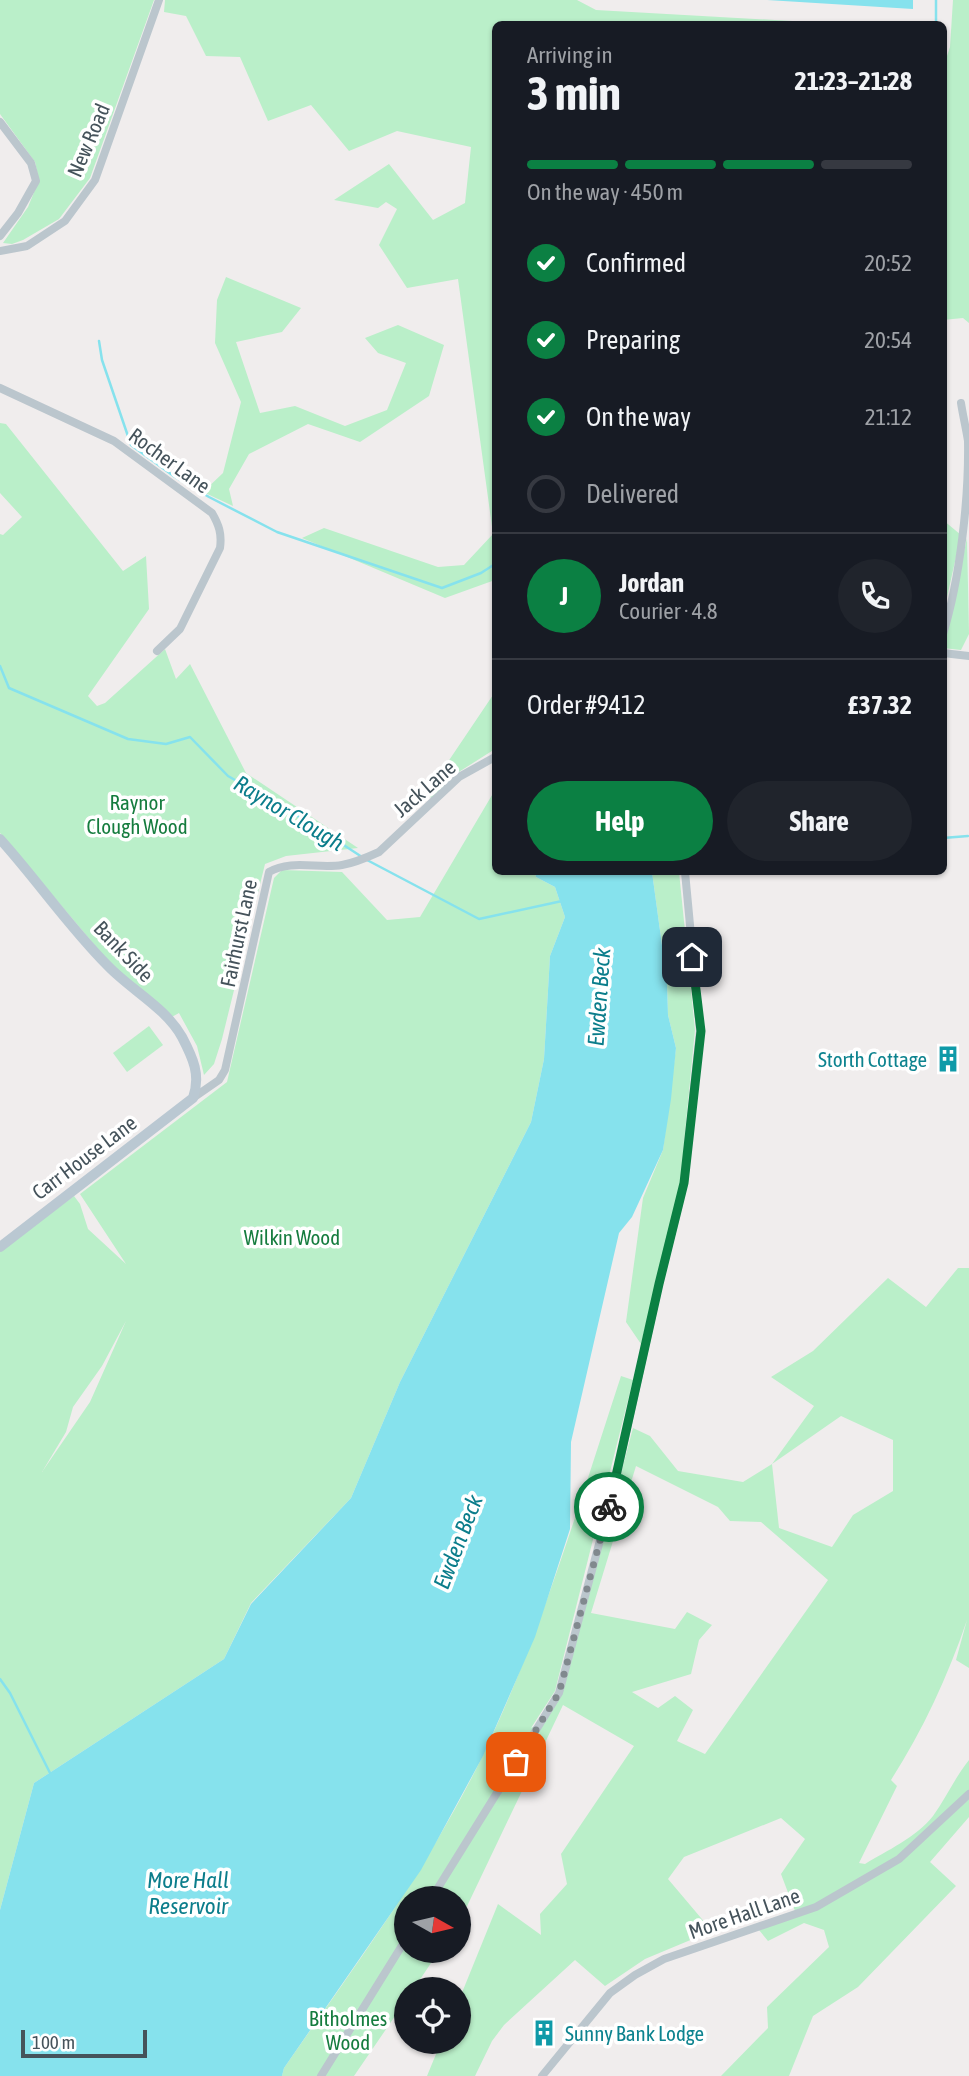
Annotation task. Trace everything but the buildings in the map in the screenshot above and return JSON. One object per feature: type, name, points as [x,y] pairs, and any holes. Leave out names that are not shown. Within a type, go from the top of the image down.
[{"type":"street","name":"New Road","points":[[0,251],[27,246],[65,221],[95,180],[159,0]]},
{"type":"street","points":[[0,122],[31,163],[36,181],[18,213],[0,236]]},
{"type":"street","name":"Rocher Lane","points":[[0,388],[114,441],[212,513],[222,537],[219,548],[180,629],[157,651]]},
{"type":"street","points":[[947,615],[963,540],[969,479],[968,442],[961,403]]},
{"type":"street","points":[[947,653],[969,656]]},
{"type":"street","name":"Jack Lane","points":[[379,852],[459,777],[492,759]]},
{"type":"street","name":"Bank Side","points":[[0,839],[108,967],[168,1020],[181,1035],[197,1072],[198,1084],[193,1098]]},
{"type":"street","name":"Fairhurst Lane","points":[[193,1098],[219,1080],[225,1070],[270,872],[280,866],[341,865],[379,852]]},
{"type":"street","points":[[439,1886],[559,1693],[613,1492],[684,1183],[701,1031],[685,875]]},
{"type":"street","name":"Carr House Lane","points":[[0,1247],[193,1098]]},
{"type":"street","name":"More Hall Lane","points":[[542,2076],[610,1993],[635,1975],[664,1959],[816,1907],[899,1859],[969,1794]]},
{"type":"street","points":[[321,2076],[394,1958]]},
{"type":"green space","points":[[0,0],[154,0],[90,178],[59,219],[12,244],[3,243],[28,207],[39,180],[35,162],[0,114]]},
{"type":"green space","points":[[165,0],[577,0],[596,10],[791,21],[492,21],[492,527],[458,279],[407,288],[379,245],[397,209],[386,202],[378,208],[334,200],[389,164],[433,220],[465,203],[471,147],[397,131],[349,151],[311,105],[268,121],[240,57],[206,56],[186,16],[164,12]]},
{"type":"green space","points":[[953,0],[969,0],[969,323],[963,318],[947,320],[947,56]]},
{"type":"green space","points":[[226,277],[301,308],[282,332],[236,342],[260,413],[295,406],[345,426],[387,410],[406,363],[378,353],[365,338],[398,325],[444,345],[429,396],[360,442],[308,424],[249,454],[229,489],[233,506],[203,492],[223,473],[241,402],[215,343],[217,300]]},
{"type":"green space","name":"Raynor Clough Wood","points":[[0,423],[6,424],[123,571],[146,556],[149,609],[88,696],[97,706],[105,703],[165,649],[176,679],[190,664],[246,773],[358,848],[286,856],[265,864],[222,1039],[214,1064],[204,1075],[197,1046],[179,1013],[170,1018],[108,961],[0,833],[0,534],[3,535],[22,517],[0,493]]},
{"type":"green space","points":[[947,523],[961,535],[947,597]]},
{"type":"green space","points":[[324,528],[438,567],[464,565],[492,535],[492,581],[445,598],[302,538]]},
{"type":"green space","points":[[967,538],[969,634],[961,650],[947,648],[947,630]]},
{"type":"green space","points":[[492,696],[492,751],[454,775],[432,799],[427,793]]},
{"type":"green space","name":"Wilkin Wood","points":[[492,795],[492,875],[536,875],[555,887],[565,917],[550,956],[544,1059],[531,1122],[400,1382],[351,1498],[251,1603],[224,1659],[34,1783],[0,1910],[0,1250],[74,1196],[80,1204],[88,1229],[126,1264],[80,1194],[227,1082],[274,878],[282,870],[342,872],[387,920],[420,917]],"holes":[[[126,1321],[90,1402],[42,1472],[66,1432],[73,1407],[102,1366]]]},
{"type":"green space","points":[[652,875],[679,875],[695,1030],[680,1185],[641,1344],[626,1322],[643,1198],[663,1150],[676,1048],[668,1015],[667,982]]},
{"type":"green space","points":[[149,1026],[163,1045],[127,1072],[113,1053]]},
{"type":"green space","points":[[958,1268],[969,1268],[969,1668],[956,1660],[967,1620],[934,1702],[891,1780],[897,1786],[859,1863],[865,1864],[892,1849],[926,1824],[969,1760],[969,1791],[897,1857],[816,1904],[795,1911],[781,1874],[805,1839],[781,1818],[684,1857],[668,1879],[712,1931],[645,1959],[605,1986],[575,1960],[504,2025],[492,2041],[475,2076],[427,2076],[436,2054],[471,2054],[471,1977],[468,1977],[498,1904],[541,1935],[540,1914],[567,1884],[561,1854],[634,1746],[563,1705],[471,1898],[471,1886],[409,1886],[462,1796],[504,1709],[541,1616],[621,1376],[633,1380],[555,1691],[531,1728],[545,1720],[562,1694],[633,1428],[650,1436],[678,1471],[743,1482],[772,1464],[814,1406],[771,1377],[813,1351],[888,1278],[926,1307]],"holes":[[[841,1416],[893,1440],[893,1491],[853,1515],[832,1547],[779,1528],[772,1464]],[[636,1466],[718,1507],[730,1521],[761,1522],[828,1580],[705,1754],[677,1741],[693,1710],[675,1696],[658,1708],[632,1692],[691,1674],[699,1640],[712,1625],[687,1612],[675,1629],[591,1613]]]},
{"type":"green space","points":[[969,1799],[969,1817],[930,1862],[956,1886],[858,1987],[813,2016],[789,2076],[721,2076],[768,2028],[767,2007],[829,1947],[824,1930],[804,1923],[768,1941],[759,1930],[815,1910],[901,1861]]},
{"type":"green space","name":"Bitholmes Wood","points":[[394,1908],[394,1964],[430,1964],[422,1977],[394,1977],[394,2018],[354,2076],[282,2076],[284,2068]]},
{"type":"water","points":[[767,0],[913,0],[913,9]]},
{"type":"water","name":"More Hall Reservoir","points":[[536,875],[652,875],[667,982],[668,1015],[676,1048],[663,1150],[632,1217],[619,1233],[571,1442],[570,1529],[535,1637],[483,1756],[421,1870],[410,1886],[394,1886],[394,1909],[284,2068],[282,2076],[0,2076],[0,1910],[34,1783],[224,1659],[251,1604],[351,1498],[400,1382],[531,1122],[544,1059],[550,956],[565,917],[555,887]]},
{"type":"waterway","name":"Ewden Beck","points":[[936,0],[936,21]]},
{"type":"waterway","points":[[99,341],[102,360],[131,445],[175,477],[209,497],[277,532],[442,588],[492,566]]},
{"type":"waterway","name":"Raynor Clough","points":[[0,666],[9,688],[128,739],[166,744],[190,737],[228,776],[362,857]]},
{"type":"waterway","points":[[947,838],[968,836]]},
{"type":"waterway","name":"Raynor Clough","points":[[367,860],[479,919],[562,901]]},
{"type":"waterway","points":[[0,1679],[10,1693],[50,1773]]},
{"type":"way so far","points":[[516,1762],[559,1693],[609,1507]]},
{"type":"place","name":"Storth Cottage","points":[[948,1059]]},
{"type":"place","name":"Sunny Bank Lodge","points":[[544,2033]]},
{"type":"route","points":[[609,1507],[684,1183],[701,1031],[692,957]]}]
